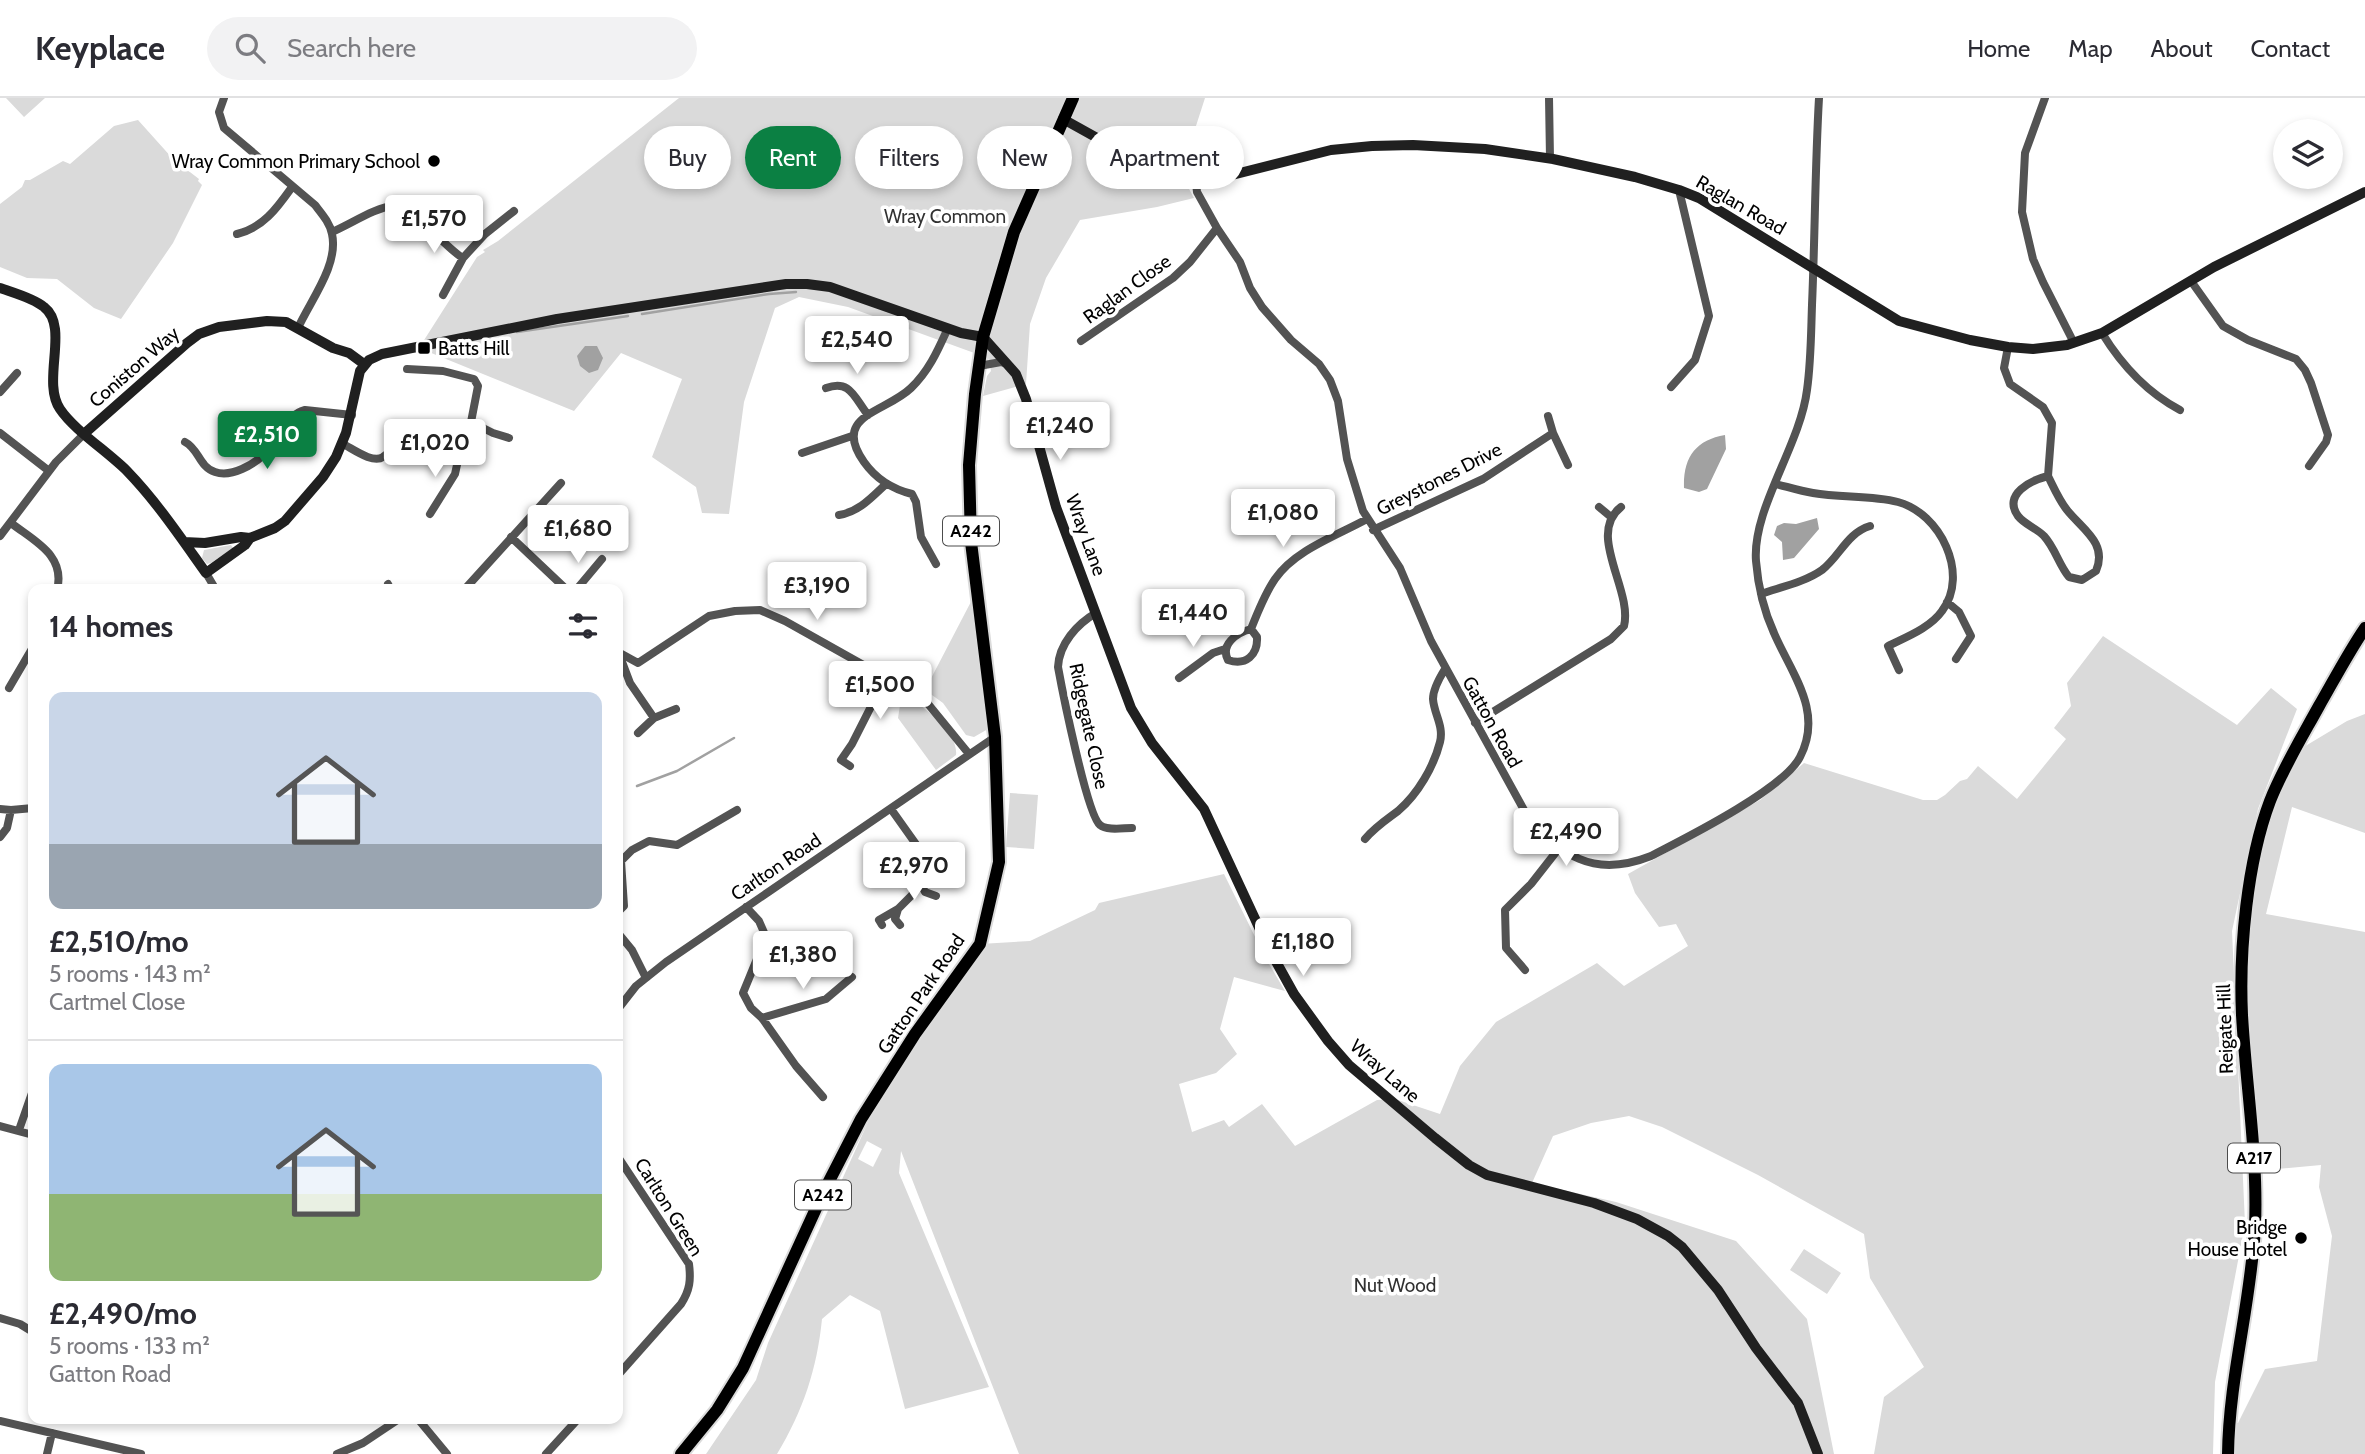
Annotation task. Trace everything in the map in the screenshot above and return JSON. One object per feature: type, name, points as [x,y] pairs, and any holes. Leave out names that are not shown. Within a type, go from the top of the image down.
[{"type":"main road","name":"A242","points":[[983,337],[1014,232],[1073,98]]},
{"type":"main road","name":"Gatton Park Road","points":[[681,1454],[717,1410],[743,1368],[824,1191],[861,1119],[915,1034],[980,944],[999,862],[995,737],[971,542],[969,465],[983,337]]},
{"type":"main road","name":"Reigate Hill","points":[[2228,1454],[2255,1226],[2255,1171],[2242,1012],[2243,943],[2253,862],[2270,802],[2292,754],[2365,628]]},
{"type":"street","points":[[224,98],[219,112],[224,128],[315,205],[326,218],[332,232],[333,247],[328,267],[298,328]]},
{"type":"street","points":[[1549,98],[1550,158]]},
{"type":"street","name":"Gatton Road","points":[[1197,189],[1217,228],[1240,262],[1250,288],[1266,313],[1319,365],[1330,380],[1338,401],[1349,466],[1367,519],[1400,568],[1445,669],[1524,810],[1535,825],[1579,860],[1611,866],[1634,863],[1669,847],[1768,790],[1791,771],[1804,748],[1808,715],[1806,701],[1796,674],[1774,634],[1761,593],[1756,559],[1759,529],[1767,502],[1800,422],[1807,391],[1819,98]]},
{"type":"street","points":[[2046,98],[2025,153],[2022,212],[2043,282],[2074,343]]},
{"type":"street","name":"Raglan Road","points":[[1063,119],[1086,132]]},
{"type":"street","name":"Raglan Road","points":[[1244,172],[1349,147],[1451,146],[1550,158],[1625,174],[1679,190],[1720,210],[1899,321],[2008,347],[2033,348],[2074,343],[2102,333],[2214,267],[2365,192]]},
{"type":"street","points":[[237,234],[265,221],[292,187]]},
{"type":"street","points":[[1671,387],[1695,360],[1709,316],[1679,190]]},
{"type":"street","points":[[332,232],[397,205],[407,209],[452,252],[463,258]]},
{"type":"street","points":[[443,295],[463,258],[485,234],[514,211]]},
{"type":"street","name":"Raglan Close","points":[[1081,341],[1173,278],[1190,262],[1217,228]]},
{"type":"street","points":[[2191,281],[2223,326],[2248,340],[2296,359],[2305,370],[2328,435],[2309,466]]},
{"type":"street","points":[[184,542],[205,543],[250,538],[275,528],[295,512],[323,477],[343,444],[352,415],[356,379],[364,364],[382,354],[557,319],[786,284],[830,287],[961,333],[983,337]]},
{"type":"street","points":[[0,288],[42,305],[51,315],[55,324],[52,373],[54,396],[65,416],[130,475],[157,506],[212,584]]},
{"type":"street","name":"Coniston Way","points":[[85,433],[199,334],[219,327],[267,321],[286,322],[317,341],[354,356],[364,364]]},
{"type":"street","points":[[936,565],[921,537],[916,502],[912,494],[886,484],[868,468],[854,447],[852,436],[859,423],[868,415],[910,389],[929,365],[948,328]]},
{"type":"street","points":[[2102,333],[2122,362],[2154,392],[2180,411]]},
{"type":"street","name":"Wray Lane","points":[[983,337],[1010,365],[1026,398],[1056,507],[1131,708],[1152,743],[1204,808],[1269,949],[1294,995],[1349,1065],[1469,1165],[1487,1175],[1594,1203],[1637,1219],[1682,1247],[1718,1290],[1756,1348],[1798,1403],[1818,1454]]},
{"type":"street","points":[[2008,347],[2004,368],[2010,384],[2043,407],[2052,423],[2048,476],[2068,511],[2089,532],[2098,547],[2096,571],[2082,580],[2069,578],[2043,535],[2018,516],[2015,510],[2015,496],[2019,491],[2027,484],[2048,476]]},
{"type":"street","points":[[979,366],[1001,362],[1010,365]]},
{"type":"street","points":[[407,369],[443,371],[474,379],[478,386],[471,422],[455,474],[430,514]]},
{"type":"street","points":[[0,392],[17,373]]},
{"type":"street","points":[[826,388],[837,384],[846,386],[868,415]]},
{"type":"street","points":[[185,442],[192,447],[205,467],[213,472],[229,474],[260,458],[278,439],[291,416],[298,411],[352,415]]},
{"type":"street","points":[[1548,416],[1568,465]]},
{"type":"street","points":[[471,422],[509,438]]},
{"type":"street","points":[[0,433],[49,471]]},
{"type":"street","points":[[0,536],[49,471],[85,433]]},
{"type":"street","name":"Greystones Drive","points":[[1373,530],[1483,478],[1553,433]]},
{"type":"street","points":[[802,453],[852,436]]},
{"type":"street","points":[[343,444],[375,460],[407,441],[425,442],[460,451]]},
{"type":"street","points":[[469,584],[561,483]]},
{"type":"street","points":[[839,515],[866,503],[886,484]]},
{"type":"street","points":[[1776,484],[1812,493],[1898,502],[1918,512],[1935,527],[1950,557],[1952,576],[1947,602],[1942,612],[1927,625],[1888,646],[1899,670]]},
{"type":"street","points":[[1600,507],[1611,517]]},
{"type":"street","points":[[1475,723],[1611,639],[1624,625],[1625,609],[1608,534],[1611,517],[1621,507]]},
{"type":"street","points":[[1179,678],[1213,653],[1225,649],[1241,633],[1251,629],[1263,599],[1287,564],[1367,519]]},
{"type":"street","points":[[10,523],[52,554],[59,574],[58,584]]},
{"type":"street","points":[[1761,593],[1821,570],[1831,562],[1854,533],[1870,526]]},
{"type":"street","points":[[511,537],[561,584]]},
{"type":"street","points":[[206,573],[245,545],[250,538]]},
{"type":"street","points":[[581,584],[602,559]]},
{"type":"street","points":[[1947,602],[1959,612],[1971,636],[1956,659]]},
{"type":"street","points":[[630,683],[638,663],[709,617],[735,611],[760,611],[785,621],[924,699],[969,754]]},
{"type":"street","name":"Ridgegate Close","points":[[1096,613],[1074,630],[1060,653],[1059,675],[1093,813],[1102,827],[1132,828]]},
{"type":"street","points":[[1225,649],[1228,660],[1248,660],[1256,651],[1257,643],[1255,633],[1251,629]]},
{"type":"street","points":[[9,688],[28,656]]},
{"type":"street","points":[[623,656],[638,663]]},
{"type":"street","points":[[623,666],[630,683],[654,718]]},
{"type":"street","points":[[1365,839],[1375,827],[1400,809],[1426,776],[1441,741],[1442,731],[1433,698],[1438,680],[1445,669]]},
{"type":"street","points":[[841,760],[886,677]]},
{"type":"street","points":[[638,733],[654,718],[676,709]]},
{"type":"street","name":"Carlton Road","points":[[623,1003],[646,978],[995,737]]},
{"type":"street","points":[[832,756],[850,766]]},
{"type":"street","points":[[0,809],[28,808]]},
{"type":"street","points":[[882,925],[879,920],[898,909],[912,895],[924,867],[923,854],[891,809]]},
{"type":"street","points":[[0,837],[7,828],[11,810]]},
{"type":"street","points":[[623,859],[632,850],[649,841],[677,845],[737,810]]},
{"type":"street","points":[[1525,970],[1506,948],[1505,911],[1531,884],[1560,847]]},
{"type":"street","points":[[919,880],[925,892],[936,896]]},
{"type":"street","points":[[746,907],[759,921],[766,937],[743,993],[751,1008],[762,1018],[796,1066],[823,1097]]},
{"type":"street","points":[[898,909],[895,919],[900,925]]},
{"type":"street","points":[[623,939],[632,950],[646,978]]},
{"type":"street","points":[[762,1018],[826,999],[852,977]]},
{"type":"street","points":[[19,1130],[28,1104]]},
{"type":"street","points":[[0,1126],[28,1133]]},
{"type":"street","name":"Carlton Green","points":[[623,1165],[689,1264],[691,1280],[688,1294],[681,1304],[623,1369]]},
{"type":"street","points":[[0,1318],[28,1329]]},
{"type":"street","points":[[0,1421],[141,1454]]},
{"type":"street","points":[[337,1454],[363,1443],[392,1424]]},
{"type":"street","points":[[422,1424],[447,1454]]},
{"type":"street","points":[[546,1454],[573,1424]]},
{"type":"street","points":[[47,1454],[51,1433]]},
{"type":"green space","points":[[6,98],[45,98],[24,117]]},
{"type":"green space","name":"Wray Common","points":[[679,98],[1205,98],[1196,126],[1086,126],[1086,189],[1189,189],[1194,198],[1080,220],[1046,278],[1030,324],[1026,384],[983,396],[987,376],[991,371],[988,358],[848,307],[799,297],[775,308],[744,402],[729,514],[702,513],[696,487],[652,457],[682,379],[621,353],[574,411],[419,348],[477,257]]},
{"type":"green space","points":[[138,120],[173,159],[199,179],[202,185],[173,243],[121,319],[94,308],[57,279],[27,278],[0,267],[0,204],[22,187],[25,180],[30,180],[63,161],[70,164],[114,126]]},
{"type":"green space","points":[[231,545],[233,548],[211,563],[207,564],[202,558],[204,550]]},
{"type":"green space","points":[[975,594],[989,721],[988,729],[974,737],[966,735],[943,703],[925,690]]},
{"type":"green space","name":"Nut Wood","points":[[2103,636],[2237,725],[2271,688],[2297,709],[2258,809],[2232,931],[2245,1224],[2215,1382],[2213,1454],[1874,1454],[1884,1397],[1924,1367],[1870,1278],[1864,1234],[1758,1175],[1662,1127],[1629,1116],[1591,1123],[1553,1136],[1532,1183],[1616,1202],[1736,1241],[1807,1319],[1834,1454],[1019,1454],[901,1151],[899,1173],[989,1387],[905,1409],[880,1311],[850,1295],[822,1319],[817,1355],[807,1389],[777,1454],[706,1454],[756,1380],[768,1343],[874,1109],[980,944],[1030,941],[1095,910],[1099,903],[1224,874],[1285,991],[1234,977],[1220,1029],[1237,1054],[1216,1073],[1179,1084],[1192,1132],[1224,1120],[1229,1127],[1262,1104],[1295,1146],[1377,1100],[1395,1099],[1440,1114],[1460,1066],[1496,1022],[1597,963],[1624,986],[1688,946],[1676,924],[1659,927],[1635,893],[1628,874],[1760,800],[1804,763],[1923,800],[1937,800],[1960,781],[1967,779],[1978,766],[2017,799],[2066,739],[2054,728],[2071,706],[2067,683]],"holes":[[[867,1141],[882,1149],[873,1167],[858,1159]]]},
{"type":"green space","points":[[902,693],[937,719],[955,746],[956,755],[936,770],[898,718]]},
{"type":"green space","points":[[2365,714],[2365,833],[2292,807],[2266,914],[2365,932],[2365,1454],[2228,1454],[2229,1422],[2238,1423],[2265,1369],[2317,1361],[2332,1236],[2319,1187],[2321,1165],[2255,1171],[2242,1012],[2253,862],[2292,754],[2347,721]]},
{"type":"green space","points":[[1010,793],[1038,795],[1034,849],[1006,847]]},
{"type":"green space","points":[[1804,1249],[1841,1273],[1827,1294],[1790,1270]]},
{"type":"shaded area","points":[[585,346],[597,346],[603,358],[598,370],[589,373],[580,366],[577,356]]},
{"type":"shaded area","points":[[1725,435],[1726,449],[1707,489],[1699,492],[1684,488],[1686,467],[1693,452],[1706,441]]},
{"type":"shaded area","points":[[1817,518],[1819,529],[1794,558],[1783,560],[1782,542],[1774,535],[1777,526]]},
{"type":"waterway","points":[[642,314],[796,292]]},
{"type":"waterway","points":[[517,332],[628,316]]},
{"type":"waterway","points":[[637,786],[677,771],[734,738]]},
{"type":"place","name":"Wray Common Primary School","points":[[434,161]]},
{"type":"place","name":"Batts Hill","points":[[424,348]]},
{"type":"place","name":"Bridge House Hotel","points":[[2301,1238]]}]
